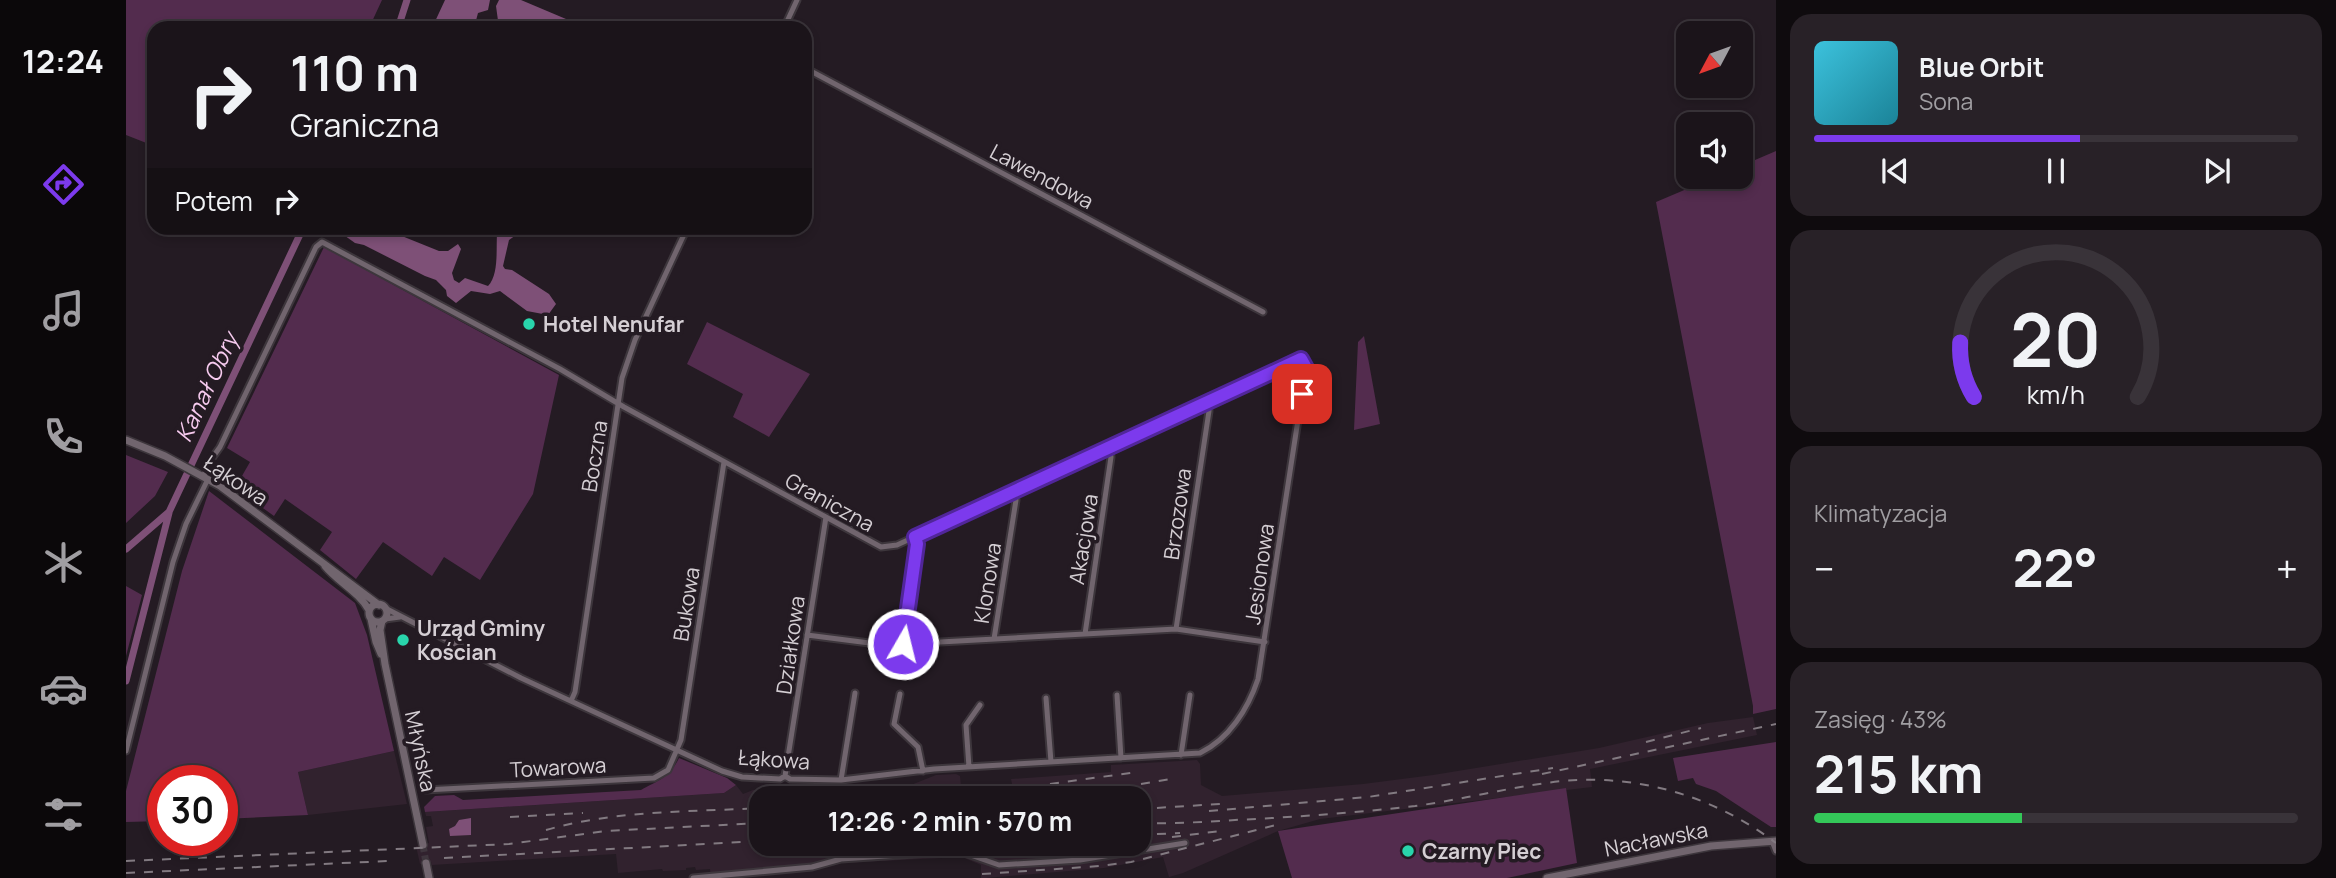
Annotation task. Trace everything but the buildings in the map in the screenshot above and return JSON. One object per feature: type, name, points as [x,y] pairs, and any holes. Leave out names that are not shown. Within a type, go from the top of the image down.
[{"type":"street","points":[[787,21],[797,0]]},
{"type":"street","name":"Lawendowa","points":[[812,72],[1263,312]]},
{"type":"street","name":"Boczna","points":[[571,701],[575,692],[626,361],[684,235]]},
{"type":"street","name":"Graniczna","points":[[204,477],[319,243],[327,243],[560,369],[618,404],[881,547],[897,545],[915,537],[1301,359]]},
{"type":"street","name":"Jesionowa","points":[[1181,755],[1203,752],[1234,725],[1254,691],[1265,642],[1306,368],[1301,359]]},
{"type":"street","name":"Brzozowa","points":[[1176,629],[1209,411],[1208,403]]},
{"type":"street","name":"Łąkowa","points":[[126,440],[204,477],[400,617],[571,701],[733,775],[841,780],[969,767],[1181,755]]},
{"type":"street","name":"Akacjowa","points":[[1085,634],[1111,457],[1109,448]]},
{"type":"street","name":"Bukowa","points":[[678,750],[724,461]]},
{"type":"street","points":[[126,751],[173,562],[204,477]]},
{"type":"street","name":"Klonowa","points":[[994,639],[1016,500],[1013,491]]},
{"type":"street","name":"Działkowa","points":[[785,776],[826,517]]},
{"type":"street","points":[[903,644],[917,544],[915,537]]},
{"type":"street","name":"Łąkowa","points":[[320,561],[334,578],[358,596],[369,610]]},
{"type":"street","points":[[384,620],[387,613],[382,606],[373,606],[369,610],[371,619],[376,622],[400,617]]},
{"type":"street","name":"Młyńska","points":[[371,619],[385,664]]},
{"type":"street","name":"Młyńska","points":[[384,620],[380,630],[385,664],[423,845]]},
{"type":"street","points":[[807,635],[864,644],[903,644],[1176,629],[1265,642]]},
{"type":"street","points":[[841,780],[855,693]]},
{"type":"street","points":[[900,694],[894,724],[918,747],[923,771]]},
{"type":"street","points":[[1117,695],[1121,758]]},
{"type":"street","points":[[1181,755],[1190,695]]},
{"type":"street","points":[[1046,698],[1051,762]]},
{"type":"street","points":[[969,767],[967,721],[980,705]]},
{"type":"street","name":"Towarowa","points":[[425,790],[654,778],[668,771],[678,750]]},
{"type":"street","name":"Nacławska","points":[[1547,878],[1710,846],[1774,841],[1776,852]]},
{"type":"street","points":[[693,878],[812,867],[841,859],[959,851],[999,865],[1080,860],[1185,843]]},
{"type":"street","points":[[426,863],[429,878]]},
{"type":"shaded area","points":[[126,0],[382,0],[372,21],[147,21],[147,143],[126,135]]},
{"type":"shaded area","points":[[445,0],[490,0],[488,10],[478,13],[476,21],[435,21]]},
{"type":"shaded area","points":[[499,0],[521,0],[568,21],[498,21],[496,6]]},
{"type":"shaded area","points":[[1776,151],[1776,709],[1753,714],[1656,202],[1687,189],[1753,189],[1753,161]]},
{"type":"shaded area","points":[[344,235],[399,235],[439,251],[448,251],[458,244],[461,249],[452,273],[454,280],[459,283],[465,278],[488,286],[494,275],[497,235],[516,235],[509,240],[503,266],[549,294],[556,304],[548,315],[527,311],[500,291],[490,294],[471,291],[456,303],[447,296],[446,290],[436,280],[355,243]]},
{"type":"shaded area","points":[[324,247],[559,375],[533,494],[480,580],[444,557],[432,576],[383,542],[356,579],[320,550],[332,532],[285,499],[274,516],[235,488],[250,462],[227,448]]},
{"type":"shaded area","points":[[707,322],[810,374],[769,437],[733,417],[743,394],[687,364]]},
{"type":"shaded area","points":[[1364,336],[1380,424],[1354,430],[1358,342]]},
{"type":"shaded area","points":[[126,455],[168,472],[155,496],[126,523]]},
{"type":"shaded area","points":[[209,491],[355,603],[367,635],[394,751],[298,772],[308,815],[238,818],[238,765],[147,765],[147,821],[126,822],[126,791],[182,571]]},
{"type":"shaded area","points":[[126,586],[142,595],[126,656]]},
{"type":"shaded area","points":[[1753,717],[1757,735],[1590,769],[1592,787],[1320,819],[1278,831],[1169,877],[1163,857],[1104,868],[981,878],[981,865],[962,857],[840,863],[814,870],[711,878],[710,869],[696,870],[695,867],[686,870],[618,873],[616,854],[420,864],[416,846],[429,843],[426,827],[433,826],[431,816],[426,816],[425,812],[724,793],[736,785],[743,794],[749,792],[749,856],[1151,856],[1151,786],[961,786],[1002,785],[1012,784],[1011,779],[1111,772],[1111,765],[1197,760],[1200,764],[1201,785],[1222,796],[1363,784],[1599,748],[1708,723]]},
{"type":"shaded area","points":[[1776,742],[1776,827],[1771,827],[1716,791],[1696,784],[1693,778],[1678,781],[1673,758]]},
{"type":"shaded area","points":[[394,751],[407,804],[308,815],[298,772]]},
{"type":"shaded area","points":[[679,758],[727,778],[736,785],[724,793],[425,812],[424,807],[435,796],[454,795],[463,800],[641,790],[667,774]]},
{"type":"shaded area","points":[[936,775],[960,776],[961,786],[893,786],[911,785]]},
{"type":"shaded area","points":[[1566,788],[1577,863],[1507,878],[1292,878],[1278,831]]},
{"type":"shaded area","points":[[471,818],[471,835],[450,836],[449,829],[459,820]]},
{"type":"waterway","name":"Kanał Obry","points":[[400,21],[407,0]]},
{"type":"waterway","name":"Kanał Obry","points":[[126,549],[169,512],[300,235]]},
{"type":"waterway","points":[[126,681],[169,513]]},
{"type":"tunnel","points":[[423,845],[426,863]]},
{"type":"railway","points":[[1542,774],[1776,724]]},
{"type":"railway","points":[[1646,742],[1701,728]]},
{"type":"railway","points":[[1209,811],[1368,797],[1553,768]]},
{"type":"railway","points":[[1050,784],[1137,772]]},
{"type":"railway","points":[[1141,784],[1170,779]]},
{"type":"railway","points":[[1151,823],[1370,811],[1431,804],[1546,783],[1607,780],[1667,790],[1696,799],[1724,811],[1776,843]]},
{"type":"railway","points":[[1151,808],[1220,804]]},
{"type":"railway","points":[[546,830],[626,815],[749,808]]},
{"type":"railway","points":[[510,817],[583,813]]},
{"type":"railway","points":[[126,861],[509,844],[606,831],[749,824]]},
{"type":"railway","points":[[982,874],[1131,862],[1276,825]]},
{"type":"railway","points":[[1172,837],[1220,831]]},
{"type":"railway","points":[[1151,834],[1180,833]]},
{"type":"railway","points":[[444,858],[749,842]]},
{"type":"railway","points":[[126,873],[388,861]]},
{"type":"place","name":"Hotel Nenufar","points":[[529,324]]},
{"type":"place","name":"Urząd Gminy Kościan","points":[[403,640]]},
{"type":"place","name":"Czarny Piec","points":[[1408,851]]},
{"type":"route","points":[[903,644],[917,544],[915,537],[1301,359],[1306,368],[1302,394]]}]
